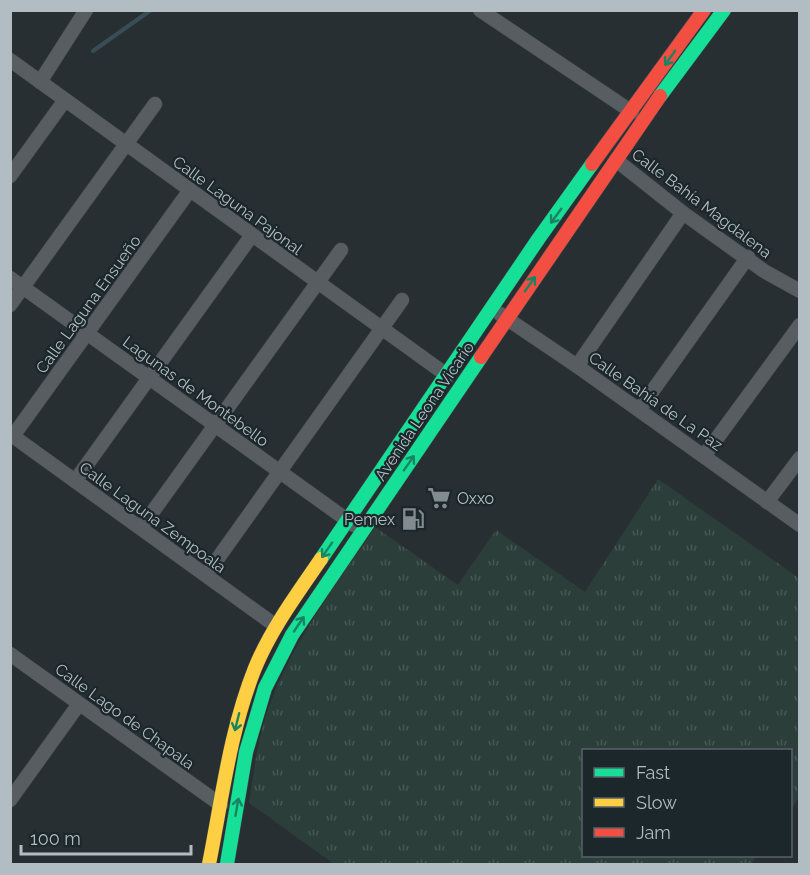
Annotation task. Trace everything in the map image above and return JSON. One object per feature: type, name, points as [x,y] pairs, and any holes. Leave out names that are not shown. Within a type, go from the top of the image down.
[{"type":"street","points":[[40,82],[86,10]]},
{"type":"street","points":[[480,10],[632,112]]},
{"type":"street","name":"Avenida Leona Vicario","points":[[209,864],[230,752],[244,696],[276,626],[448,376],[539,238],[704,10]]},
{"type":"street","name":"Avenida Leona Vicario","points":[[227,864],[246,752],[265,688],[292,635],[506,318],[657,100],[724,10]]},
{"type":"street","name":"Calle Laguna Pajonal","points":[[10,60],[448,376]]},
{"type":"street","points":[[10,176],[65,100]]},
{"type":"street","points":[[10,305],[154,104]]},
{"type":"street","name":"Calle Bahía Magdalena","points":[[616,160],[683,213],[748,257],[764,271],[800,291]]},
{"type":"street","name":"Calle Laguna Ensueño","points":[[12,435],[190,190]]},
{"type":"street","points":[[577,366],[683,213]]},
{"type":"street","points":[[75,481],[252,235]]},
{"type":"street","points":[[141,528],[341,250]]},
{"type":"street","points":[[639,410],[748,257]]},
{"type":"street","name":"Lagunas de Montebello","points":[[10,278],[362,530]]},
{"type":"street","points":[[206,575],[402,300]]},
{"type":"street","name":"Calle Bahía de La Paz","points":[[491,308],[577,366],[800,525]]},
{"type":"street","points":[[704,456],[800,325]]},
{"type":"street","name":"Calle Laguna Zempoala","points":[[12,435],[276,626]]},
{"type":"street","points":[[767,502],[800,458]]},
{"type":"street","name":"Calle Lago de Chapala","points":[[13,662],[79,704],[221,805]]},
{"type":"street","points":[[10,800],[79,704]]},
{"type":"green space","points":[[658,479],[799,578],[800,796],[792,808],[792,749],[582,749],[582,857],[756,857],[751,864],[334,864],[249,803],[262,728],[280,680],[317,612],[375,527],[458,585],[496,530],[585,592]]},
{"type":"waterway","points":[[93,51],[151,10]]},
{"type":"traffic: fast","points":[[660,96],[724,10]]},
{"type":"traffic: fast","points":[[321,559],[539,238],[592,164]]},
{"type":"traffic: fast","points":[[227,864],[246,752],[265,688],[292,635],[481,357]]},
{"type":"traffic: slow","points":[[209,864],[233,740],[246,692],[261,654],[321,559]]},
{"type":"traffic: jam","points":[[592,164],[704,10]]},
{"type":"traffic: jam","points":[[481,357],[660,96]]},
{"type":"place","name":"Oxxo","points":[[439,498]]},
{"type":"place","name":"Pemex","points":[[413,519]]}]
